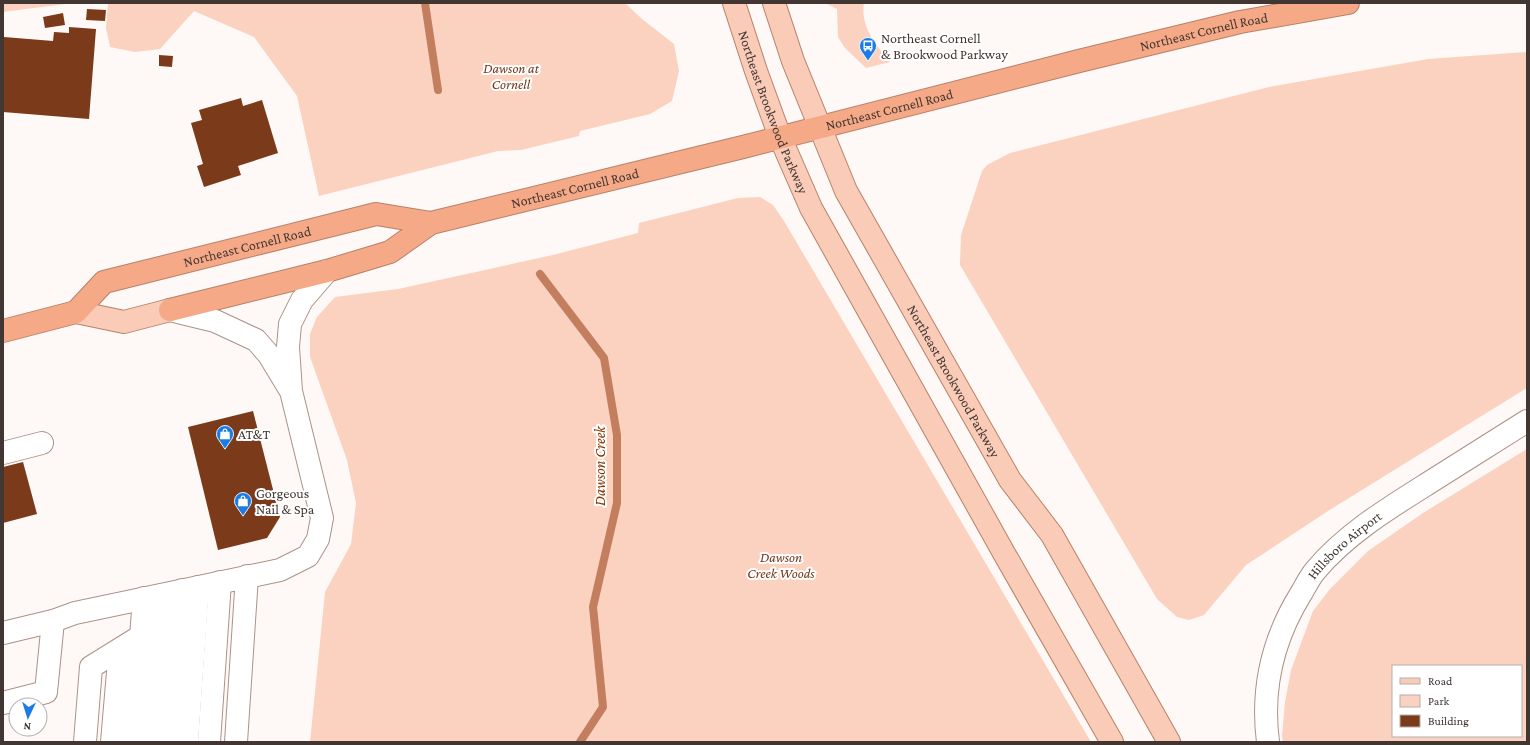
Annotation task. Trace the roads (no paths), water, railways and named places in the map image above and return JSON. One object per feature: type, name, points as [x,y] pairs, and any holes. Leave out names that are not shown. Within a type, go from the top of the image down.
[{"type":"highway","name":"Northeast Cornell Road","points":[[170,310],[327,271],[390,252],[431,223],[1240,22],[1348,3]]},
{"type":"highway","name":"Northeast Cornell Road","points":[[3,330],[76,312],[104,282],[376,214],[431,223]]},
{"type":"main road","name":"Northeast Brookwood Parkway","points":[[734,3],[756,71],[780,137],[811,208],[1005,555],[1112,742]]},
{"type":"main road","name":"Northeast Brookwood Parkway","points":[[774,3],[793,61],[846,191],[1010,480],[1052,535],[1169,742]]},
{"type":"main road","name":"Northeast Cornell Road","points":[[76,312],[124,322],[170,310]]},
{"type":"lane","points":[[3,633],[75,613],[280,570],[308,556],[318,539],[322,518],[291,391],[288,347],[290,324],[302,300],[327,271]]},
{"type":"lane","points":[[170,310],[215,322],[256,340],[269,355],[291,391]]},
{"type":"lane","name":"Hillsboro Airport","points":[[1268,742],[1266,721],[1267,686],[1276,647],[1290,611],[1314,572],[1347,539],[1393,505],[1527,421]]},
{"type":"lane","points":[[3,453],[42,443]]},
{"type":"lane","points":[[209,742],[234,579]]},
{"type":"lane","points":[[224,742],[234,579]]},
{"type":"lane","points":[[234,579],[236,742]]},
{"type":"lane","points":[[112,742],[118,672],[171,592]]},
{"type":"lane","points":[[150,742],[171,592]]},
{"type":"lane","points":[[171,592],[171,742]]},
{"type":"lane","points":[[171,592],[187,742]]},
{"type":"lane","points":[[3,703],[46,692],[53,620]]},
{"type":"lane","points":[[96,742],[102,671],[141,636]]},
{"type":"lane","points":[[85,742],[92,667],[141,636]]},
{"type":"lane","points":[[133,742],[141,636]]},
{"type":"waterway","name":"Dawson Creek","points":[[425,3],[438,90]]},
{"type":"waterway","name":"Dawson Creek","points":[[540,274],[604,358],[617,435],[617,503],[593,607],[603,707],[580,742]]},
{"type":"place","name":"Northeast Cornell & Brookwood Parkway","points":[[868,61]]},
{"type":"place","name":"AT&T","points":[[225,449]]},
{"type":"place","name":"Gorgeous Nail & Spa","points":[[243,516]]},
{"type":"park label","name":"Dawson at Cornell","points":[[511,76]]},
{"type":"park label","name":"Dawson Creek Woods","points":[[781,566]]}]
